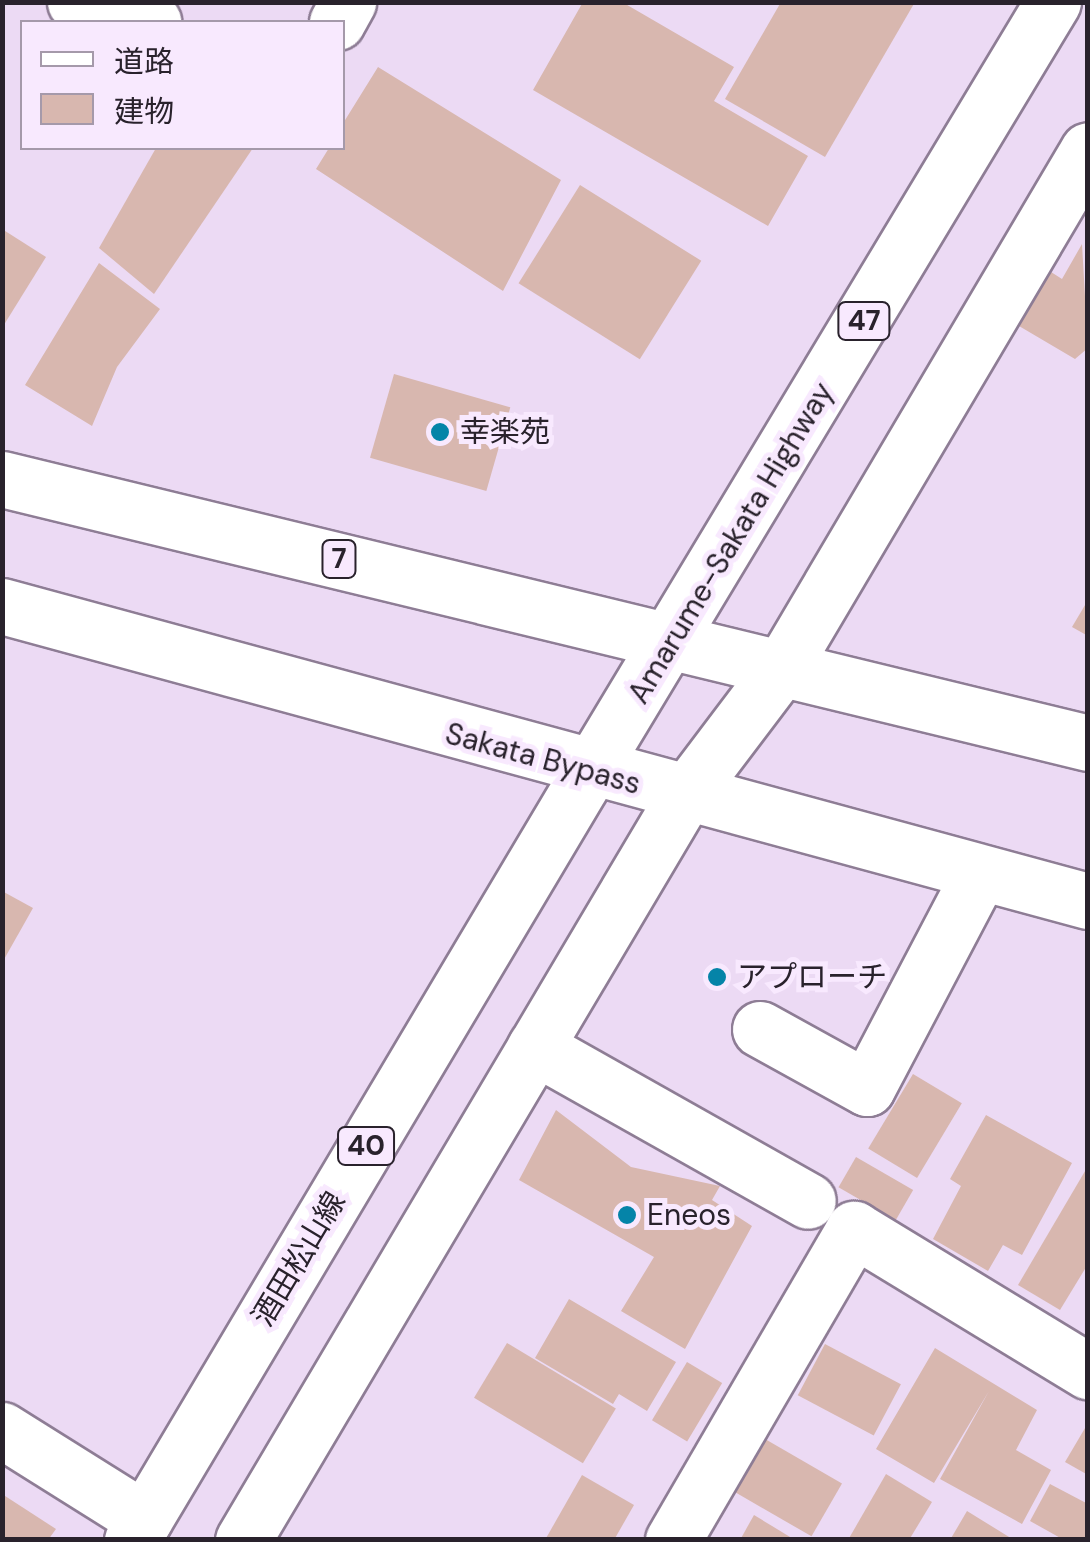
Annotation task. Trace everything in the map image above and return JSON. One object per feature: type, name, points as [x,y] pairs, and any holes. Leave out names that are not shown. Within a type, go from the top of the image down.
[{"type":"main road","points":[[75,2],[146,20]]},
{"type":"main road","name":"Amarume-Sakata Highway","points":[[589,772],[676,640],[1053,2]]},
{"type":"main road","points":[[243,1540],[683,798],[783,666],[1088,150]]},
{"type":"main road","name":"7","points":[[2,479],[783,666],[1088,744]]},
{"type":"main road","name":"Sakata Bypass","points":[[2,606],[683,798],[1088,901]]},
{"type":"main road","name":"酒田松山線","points":[[138,1529],[589,772]]},
{"type":"main road","points":[[760,1030],[867,1088],[980,873]]},
{"type":"main road","points":[[535,1046],[808,1201]]},
{"type":"main road","points":[[673,1540],[854,1229],[1088,1371]]},
{"type":"main road","points":[[2,1430],[138,1529]]},
{"type":"building","points":[[583,2],[622,2],[734,67],[714,101],[808,156],[768,226],[533,90]]},
{"type":"building","points":[[781,2],[915,2],[825,157],[725,99]]},
{"type":"building","points":[[378,67],[561,180],[503,291],[316,169],[328,150],[345,150],[345,120]]},
{"type":"building","points":[[155,150],[252,150],[154,294],[99,248]]},
{"type":"building","points":[[580,185],[701,261],[640,359],[519,283]]},
{"type":"building","points":[[2,229],[46,257],[2,328]]},
{"type":"building","points":[[1082,244],[1088,348],[1075,359],[1019,326],[1051,272],[1062,279]]},
{"type":"building","points":[[99,263],[160,309],[117,367],[92,426],[25,385]]},
{"type":"building","name":"幸楽苑","points":[[394,374],[510,407],[486,491],[370,458]]},
{"type":"building","points":[[1088,600],[1088,636],[1072,627]]},
{"type":"building","points":[[2,891],[33,908],[2,963]]},
{"type":"building","points":[[913,1074],[962,1103],[917,1178],[868,1149]]},
{"type":"building","points":[[556,1110],[631,1167],[720,1186],[712,1200],[752,1226],[685,1349],[621,1311],[654,1257],[519,1180]]},
{"type":"building","points":[[986,1115],[1072,1163],[1022,1255],[1003,1245],[988,1271],[933,1239],[961,1186],[950,1179]]},
{"type":"building","points":[[856,1157],[913,1190],[896,1220],[838,1187]]},
{"type":"building","points":[[1088,1166],[1088,1264],[1060,1310],[1018,1285]]},
{"type":"building","points":[[569,1299],[676,1362],[647,1411],[619,1394],[613,1404],[535,1358]]},
{"type":"building","points":[[507,1343],[616,1408],[583,1463],[474,1398]]},
{"type":"building","points":[[825,1344],[901,1384],[874,1436],[798,1395]]},
{"type":"building","points":[[935,1348],[1037,1410],[1016,1450],[1051,1470],[1022,1524],[940,1479],[989,1391],[934,1483],[876,1449]]},
{"type":"building","points":[[687,1362],[722,1383],[687,1441],[652,1420]]},
{"type":"building","points":[[1088,1423],[1088,1475],[1065,1462]]},
{"type":"building","points":[[758,1435],[842,1484],[812,1536],[728,1488]]},
{"type":"building","points":[[886,1474],[932,1502],[909,1540],[848,1540]]},
{"type":"building","points":[[582,1475],[634,1505],[614,1540],[545,1540]]},
{"type":"building","points":[[1050,1484],[1088,1504],[1088,1540],[1064,1540],[1030,1521]]},
{"type":"building","points":[[2,1494],[56,1529],[48,1540],[2,1540]]},
{"type":"building","points":[[967,1511],[1014,1540],[950,1540]]},
{"type":"building","points":[[754,1515],[795,1540],[740,1540]]},
{"type":"place","name":"幸楽苑","points":[[440,432]]},
{"type":"place","name":"アプローチ","points":[[717,977]]},
{"type":"place","name":"Eneos","points":[[627,1215]]}]
